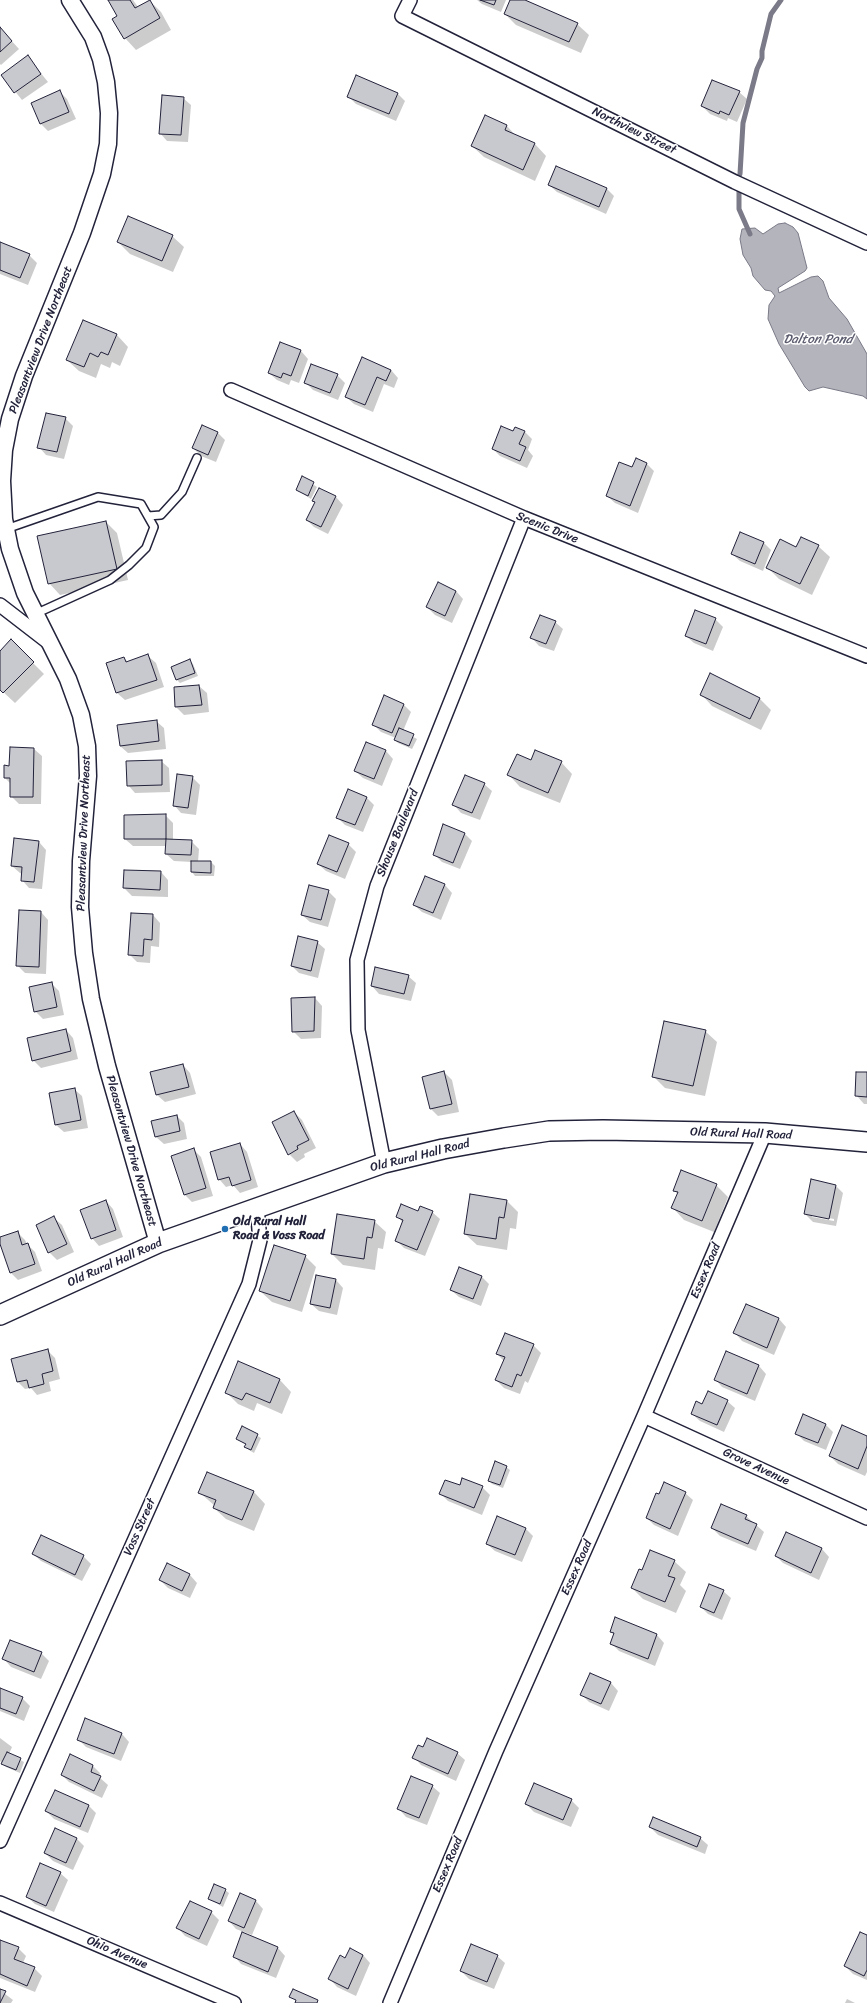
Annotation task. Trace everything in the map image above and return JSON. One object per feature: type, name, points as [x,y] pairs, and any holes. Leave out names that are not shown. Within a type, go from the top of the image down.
[{"type":"main road","name":"Old Rural Hall Road","points":[[0,1315],[158,1243],[384,1163],[496,1139],[549,1131],[603,1130],[765,1133],[867,1142]]},
{"type":"street","name":"Pleasantview Drive Northeast","points":[[70,0],[93,37],[101,59],[106,82],[109,113],[108,144],[102,174],[82,233],[24,376],[10,419],[4,450],[2,481],[6,529],[10,549],[25,593],[48,642],[68,679],[81,716],[87,746],[88,776],[81,861],[80,907],[84,953],[91,998],[107,1066],[158,1243]]},
{"type":"street","name":"Northview Street","points":[[410,0],[402,16],[735,182],[867,243]]},
{"type":"street","name":"Scenic Drive","points":[[232,390],[524,518],[867,656]]},
{"type":"street","name":"Shouse Boulevard","points":[[384,1163],[358,1030],[356,960],[377,886],[524,518]]},
{"type":"street","points":[[0,605],[48,642]]},
{"type":"street","name":"Essex Road","points":[[390,2003],[496,1751],[644,1416],[765,1133]]},
{"type":"street","name":"Voss Street","points":[[0,1841],[249,1284],[260,1240],[257,1208]]},
{"type":"street","name":"Grove Avenue","points":[[644,1416],[867,1518]]},
{"type":"street","name":"Ohio Avenue","points":[[0,1902],[234,2003]]},
{"type":"lane","points":[[148,516],[161,515],[182,492],[197,458]]},
{"type":"lane","points":[[6,529],[98,497],[141,504],[154,527],[146,548],[129,565],[110,580],[35,614]]},
{"type":"water","name":"Dalton Pond","points":[[785,223],[793,227],[798,233],[807,268],[805,271],[778,288],[779,293],[811,277],[818,276],[823,281],[829,298],[847,319],[867,354],[867,399],[863,396],[823,387],[809,391],[805,387],[779,344],[768,319],[769,305],[775,296],[771,291],[765,290],[753,276],[751,268],[743,255],[740,239],[742,229],[755,228],[763,234],[778,224]]},
{"type":"building","points":[[108,0],[130,0],[135,8],[150,0],[160,18],[124,39],[112,19],[117,16]]},
{"type":"building","points":[[480,0],[496,0],[494,5]]},
{"type":"building","points":[[510,0],[525,0],[578,23],[569,42],[504,14]]},
{"type":"building","points":[[0,27],[12,41],[0,52]]},
{"type":"building","points":[[28,55],[41,74],[14,93],[1,75]]},
{"type":"building","points":[[356,75],[398,93],[389,114],[347,97]]},
{"type":"building","points":[[712,80],[740,91],[729,115],[720,111],[719,114],[701,106]]},
{"type":"building","points":[[60,90],[69,112],[40,124],[31,103]]},
{"type":"building","points":[[162,95],[184,97],[181,135],[159,134]]},
{"type":"building","points":[[485,115],[507,125],[505,130],[535,143],[523,170],[471,146]]},
{"type":"building","points":[[556,166],[607,188],[599,207],[548,185]]},
{"type":"building","points":[[128,216],[173,235],[162,261],[117,242]]},
{"type":"building","points":[[0,242],[30,254],[20,278],[0,270]]},
{"type":"building","points":[[83,320],[117,334],[108,355],[101,352],[98,357],[90,353],[84,367],[66,360]]},
{"type":"building","points":[[280,342],[301,350],[291,376],[283,373],[281,378],[268,373]]},
{"type":"building","points":[[362,357],[391,370],[386,381],[377,377],[365,405],[345,397]]},
{"type":"building","points":[[311,364],[338,374],[330,393],[304,383]]},
{"type":"building","points":[[46,413],[66,417],[57,452],[37,448]]},
{"type":"building","points":[[202,425],[218,432],[208,455],[192,448]]},
{"type":"building","points":[[501,426],[513,431],[515,427],[525,431],[519,444],[526,447],[520,461],[492,449]]},
{"type":"building","points":[[636,458],[647,463],[630,506],[606,496],[619,462],[632,467]]},
{"type":"building","points":[[302,476],[314,482],[308,496],[296,490]]},
{"type":"building","points":[[319,488],[336,496],[321,527],[306,520],[315,502],[312,501]]},
{"type":"building","points":[[106,521],[117,569],[48,584],[37,536]]},
{"type":"building","points":[[740,532],[764,542],[755,564],[731,554]]},
{"type":"building","points":[[801,537],[819,545],[800,584],[766,568],[780,539],[796,547]]},
{"type":"building","points":[[438,582],[456,591],[445,616],[426,607]]},
{"type":"building","points":[[695,610],[716,618],[706,644],[685,636]]},
{"type":"building","points":[[540,615],[556,621],[546,644],[530,638]]},
{"type":"building","points":[[11,639],[34,662],[3,693],[0,690],[0,651]]},
{"type":"building","points":[[148,654],[157,680],[116,693],[106,663],[124,657],[126,662]]},
{"type":"building","points":[[190,659],[195,673],[176,680],[171,667]]},
{"type":"building","points":[[710,673],[760,698],[750,719],[700,695]]},
{"type":"building","points":[[199,685],[202,705],[175,707],[174,687]]},
{"type":"building","points":[[384,695],[404,704],[392,733],[372,725]]},
{"type":"building","points":[[157,720],[159,741],[120,746],[117,725]]},
{"type":"building","points":[[399,728],[414,734],[409,746],[394,740]]},
{"type":"building","points":[[366,742],[386,750],[374,779],[354,771]]},
{"type":"building","points":[[10,747],[34,748],[33,797],[10,797],[10,778],[4,778],[4,765],[9,766]]},
{"type":"building","points":[[535,750],[562,761],[548,793],[507,775],[517,754],[531,760]]},
{"type":"building","points":[[162,760],[162,785],[127,786],[126,761]]},
{"type":"building","points":[[177,774],[193,776],[188,808],[173,806]]},
{"type":"building","points":[[465,775],[485,783],[472,813],[452,805]]},
{"type":"building","points":[[348,789],[367,797],[355,825],[336,818]]},
{"type":"building","points":[[166,814],[166,839],[124,839],[124,815]]},
{"type":"building","points":[[443,824],[465,833],[453,863],[433,855]]},
{"type":"building","points":[[329,835],[349,843],[337,872],[317,864]]},
{"type":"building","points":[[14,838],[39,841],[34,882],[21,881],[22,867],[11,866]]},
{"type":"building","points":[[166,839],[192,840],[191,855],[165,854]]},
{"type":"building","points":[[191,861],[211,861],[211,873],[191,872]]},
{"type":"building","points":[[124,870],[161,871],[160,890],[123,888]]},
{"type":"building","points":[[425,876],[445,884],[433,913],[413,905]]},
{"type":"building","points":[[309,885],[329,890],[321,920],[301,915]]},
{"type":"building","points":[[19,910],[41,911],[39,967],[16,966]]},
{"type":"building","points":[[131,913],[153,914],[152,940],[144,939],[143,956],[128,955]]},
{"type":"building","points":[[298,936],[318,941],[311,971],[291,966]]},
{"type":"building","points":[[375,967],[409,975],[404,994],[371,986]]},
{"type":"building","points":[[52,982],[57,1007],[34,1012],[29,987]]},
{"type":"building","points":[[315,997],[314,1031],[292,1032],[291,998]]},
{"type":"building","points":[[664,1021],[706,1030],[693,1086],[652,1077]]},
{"type":"building","points":[[66,1029],[71,1051],[32,1061],[27,1038]]},
{"type":"building","points":[[183,1064],[189,1087],[156,1095],[150,1072]]},
{"type":"building","points":[[444,1071],[452,1104],[430,1109],[422,1077]]},
{"type":"building","points":[[856,1072],[867,1072],[867,1097],[855,1096]]},
{"type":"building","points":[[75,1088],[81,1120],[55,1125],[49,1093]]},
{"type":"building","points":[[294,1111],[309,1140],[297,1146],[298,1149],[288,1155],[272,1122]]},
{"type":"building","points":[[177,1115],[180,1131],[155,1137],[151,1121]]},
{"type":"building","points":[[240,1143],[251,1180],[232,1186],[229,1177],[218,1180],[210,1152]]},
{"type":"building","points":[[194,1148],[206,1188],[184,1195],[171,1156]]},
{"type":"building","points":[[681,1170],[717,1184],[702,1221],[671,1208],[678,1192],[673,1191]]},
{"type":"building","points":[[811,1179],[836,1185],[829,1219],[804,1214]]},
{"type":"building","points":[[470,1194],[507,1200],[504,1218],[499,1217],[496,1239],[464,1234]]},
{"type":"building","points":[[106,1200],[116,1230],[91,1239],[80,1210]]},
{"type":"building","points":[[401,1204],[418,1211],[420,1206],[433,1211],[417,1250],[395,1241],[403,1220],[396,1217]]},
{"type":"building","points":[[337,1214],[375,1220],[372,1238],[367,1237],[364,1259],[331,1254]]},
{"type":"building","points":[[54,1216],[67,1244],[48,1253],[36,1225]]},
{"type":"building","points":[[18,1231],[22,1245],[28,1243],[35,1264],[10,1273],[0,1244],[0,1237]]},
{"type":"building","points":[[274,1245],[306,1255],[290,1301],[259,1291]]},
{"type":"building","points":[[459,1267],[482,1276],[473,1299],[450,1290]]},
{"type":"building","points":[[316,1275],[336,1279],[330,1308],[310,1304]]},
{"type":"building","points":[[746,1304],[779,1318],[767,1348],[733,1333]]},
{"type":"building","points":[[505,1333],[534,1344],[521,1376],[517,1374],[512,1387],[495,1380],[505,1357],[496,1354]]},
{"type":"building","points":[[48,1349],[53,1371],[42,1374],[44,1384],[29,1388],[27,1380],[17,1382],[11,1359]]},
{"type":"building","points":[[726,1351],[759,1365],[747,1394],[714,1380]]},
{"type":"building","points":[[238,1361],[280,1379],[270,1403],[246,1393],[242,1400],[225,1393]]},
{"type":"building","points":[[708,1391],[728,1400],[717,1425],[691,1414],[696,1401],[702,1404]]},
{"type":"building","points":[[803,1414],[826,1424],[818,1443],[795,1434]]},
{"type":"building","points":[[842,1425],[867,1436],[867,1446],[858,1469],[829,1456]]},
{"type":"building","points":[[242,1426],[258,1434],[251,1450],[244,1447],[246,1444],[236,1439]]},
{"type":"building","points":[[495,1461],[507,1466],[500,1485],[488,1481]]},
{"type":"building","points":[[207,1472],[254,1491],[242,1520],[213,1508],[216,1500],[198,1493]]},
{"type":"building","points":[[462,1478],[483,1486],[474,1508],[439,1494],[445,1480],[460,1485]]},
{"type":"building","points":[[664,1482],[686,1492],[670,1529],[646,1518],[656,1493],[659,1494]]},
{"type":"building","points":[[721,1504],[747,1515],[745,1519],[757,1524],[748,1544],[711,1528]]},
{"type":"building","points":[[497,1516],[526,1528],[515,1555],[486,1544]]},
{"type":"building","points":[[786,1532],[822,1548],[811,1573],[775,1556]]},
{"type":"building","points":[[41,1535],[84,1555],[75,1575],[32,1554]]},
{"type":"building","points":[[650,1550],[675,1560],[668,1576],[675,1578],[665,1602],[631,1588],[639,1569],[642,1570]]},
{"type":"building","points":[[167,1563],[190,1574],[182,1591],[159,1580]]},
{"type":"building","points":[[709,1584],[724,1590],[714,1613],[700,1607]]},
{"type":"building","points":[[615,1617],[657,1634],[648,1659],[610,1644],[614,1633],[610,1632]]},
{"type":"building","points":[[10,1640],[42,1652],[34,1672],[2,1659]]},
{"type":"building","points":[[590,1673],[611,1682],[601,1704],[580,1695]]},
{"type":"building","points":[[0,1688],[23,1697],[16,1714],[0,1708]]},
{"type":"building","points":[[85,1718],[122,1733],[114,1754],[77,1740]]},
{"type":"building","points":[[427,1738],[458,1752],[448,1774],[412,1758],[418,1745],[423,1747]]},
{"type":"building","points":[[7,1752],[21,1758],[16,1770],[1,1764]]},
{"type":"building","points":[[70,1754],[93,1765],[91,1772],[101,1776],[94,1791],[61,1775]]},
{"type":"building","points":[[411,1776],[433,1785],[419,1818],[397,1809]]},
{"type":"building","points":[[534,1783],[572,1799],[563,1820],[525,1804]]},
{"type":"building","points":[[55,1790],[89,1805],[80,1827],[45,1811]]},
{"type":"building","points":[[653,1817],[701,1837],[697,1847],[649,1827]]},
{"type":"building","points":[[55,1828],[77,1838],[66,1863],[44,1853]]},
{"type":"building","points":[[40,1863],[61,1872],[46,1906],[26,1897]]},
{"type":"building","points":[[214,1884],[226,1889],[220,1904],[208,1899]]},
{"type":"building","points":[[240,1893],[256,1900],[244,1928],[228,1921]]},
{"type":"building","points":[[190,1901],[212,1911],[199,1939],[176,1928]]},
{"type":"building","points":[[242,1932],[278,1947],[268,1972],[233,1957]]},
{"type":"building","points":[[860,1932],[867,1935],[867,1970],[864,1976],[844,1966]]},
{"type":"building","points":[[0,1940],[19,1947],[14,1959],[35,1967],[27,1986],[0,1974]]},
{"type":"building","points":[[471,1944],[498,1955],[487,1982],[460,1971]]},
{"type":"building","points":[[350,1948],[363,1955],[348,1989],[328,1979],[340,1955],[345,1958]]},
{"type":"building","points":[[0,1989],[6,1991],[0,2003]]},
{"type":"building","points":[[293,1989],[318,2000],[317,2003],[295,2003],[296,2000],[289,1997]]},
{"type":"waterway","points":[[740,174],[743,123],[757,69],[762,58],[762,51],[771,14],[781,0]]},
{"type":"waterway","points":[[739,192],[739,209],[750,234]]},
{"type":"place","name":"Old Rural Hall Road & Voss Road","points":[[225,1229]]}]
